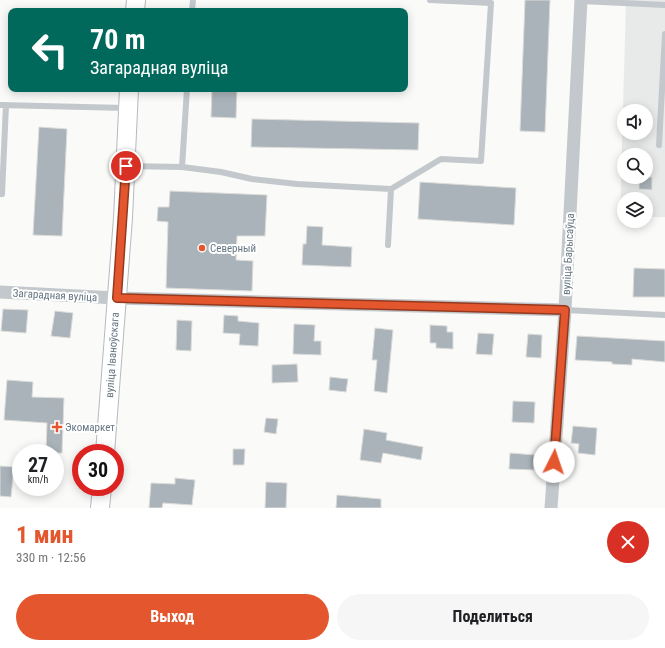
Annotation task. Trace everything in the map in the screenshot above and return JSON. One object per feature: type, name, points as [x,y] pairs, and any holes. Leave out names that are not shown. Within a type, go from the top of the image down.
[{"type":"main road","name":"вуліца Іваноўскага","points":[[106,444],[126,166],[129,92]]},
{"type":"main road","points":[[100,508],[101,496]]},
{"type":"street","name":"вуліца Барысаўца","points":[[551,508],[565,310],[581,0]]},
{"type":"street","name":"Загарадная вуліца","points":[[0,292],[117,298],[565,310]]},
{"type":"lane","points":[[126,166],[182,167],[221,172],[252,179],[297,184],[391,189],[441,158],[481,161],[491,3],[430,0]]},
{"type":"lane","points":[[581,0],[665,5]]},
{"type":"lane","points":[[659,145],[665,34]]},
{"type":"lane","points":[[182,167],[187,92]]},
{"type":"lane","points":[[0,194],[2,194],[3,105],[128,108]]},
{"type":"lane","points":[[388,245],[391,189]]},
{"type":"lane","points":[[565,310],[665,315]]},
{"type":"shaded area","points":[[626,0],[665,0],[665,217],[653,217],[653,192],[621,192],[621,184],[653,184],[653,148],[622,148],[622,140],[653,140],[653,104],[623,104]]},
{"type":"building","points":[[525,0],[550,0],[545,132],[520,131]]},
{"type":"building","points":[[212,92],[237,92],[236,118],[211,117]]},
{"type":"building","points":[[252,119],[419,123],[418,150],[251,147]]},
{"type":"building","points":[[39,127],[67,129],[62,236],[33,235]]},
{"type":"building","points":[[420,182],[516,188],[514,225],[418,219]]},
{"type":"building","points":[[639,184],[652,184],[652,190],[639,189]]},
{"type":"building","name":"Северный","points":[[170,191],[267,195],[265,236],[237,236],[236,260],[253,261],[252,291],[166,288],[168,222],[157,221],[158,207],[169,207]]},
{"type":"building","points":[[307,226],[323,227],[322,245],[352,247],[351,267],[302,265],[303,244],[306,244]]},
{"type":"building","points":[[634,268],[665,269],[665,297],[633,297]]},
{"type":"building","points":[[3,309],[28,310],[26,333],[1,331]]},
{"type":"building","points":[[55,311],[73,313],[70,338],[51,336]]},
{"type":"building","points":[[224,315],[238,316],[238,321],[259,323],[258,346],[239,345],[240,334],[223,333]]},
{"type":"building","points":[[177,320],[192,321],[191,351],[176,350]]},
{"type":"building","points":[[294,324],[315,325],[314,341],[321,341],[321,355],[293,354]]},
{"type":"building","points":[[430,325],[447,326],[447,332],[453,332],[453,349],[436,348],[436,343],[430,343]]},
{"type":"building","points":[[375,328],[393,330],[387,393],[374,391],[377,360],[372,360]]},
{"type":"building","points":[[478,333],[494,334],[492,355],[476,354]]},
{"type":"building","points":[[528,334],[542,335],[541,358],[526,357]]},
{"type":"building","points":[[577,336],[665,341],[665,362],[632,359],[632,365],[612,364],[612,362],[575,360]]},
{"type":"building","points":[[297,364],[298,382],[272,383],[272,365]]},
{"type":"building","points":[[330,377],[348,379],[346,392],[329,390]]},
{"type":"building","points":[[7,380],[33,382],[32,397],[64,398],[62,444],[46,444],[47,423],[4,420]]},
{"type":"building","points":[[513,401],[535,402],[534,423],[512,422]]},
{"type":"building","points":[[266,418],[278,419],[276,434],[264,432]]},
{"type":"building","points":[[573,426],[597,428],[595,455],[578,453],[579,444],[571,443]]},
{"type":"building","points":[[364,429],[387,433],[386,440],[423,447],[421,460],[383,453],[381,463],[360,460]]},
{"type":"building","points":[[233,449],[245,449],[244,465],[233,465]]},
{"type":"building","points":[[510,453],[535,455],[534,470],[509,469]]},
{"type":"building","points":[[0,466],[12,467],[11,497],[0,496]]},
{"type":"building","points":[[175,478],[195,480],[192,505],[163,503],[162,508],[149,508],[151,483],[175,484]]},
{"type":"building","points":[[266,482],[287,483],[286,508],[265,508]]},
{"type":"building","points":[[337,495],[381,499],[381,508],[336,508]]},
{"type":"place","name":"Северный","points":[[202,248]]},
{"type":"place","name":"Экомаркет","points":[[57,427]]},
{"type":"route","points":[[126,166],[117,298],[565,310],[554,462]]}]
